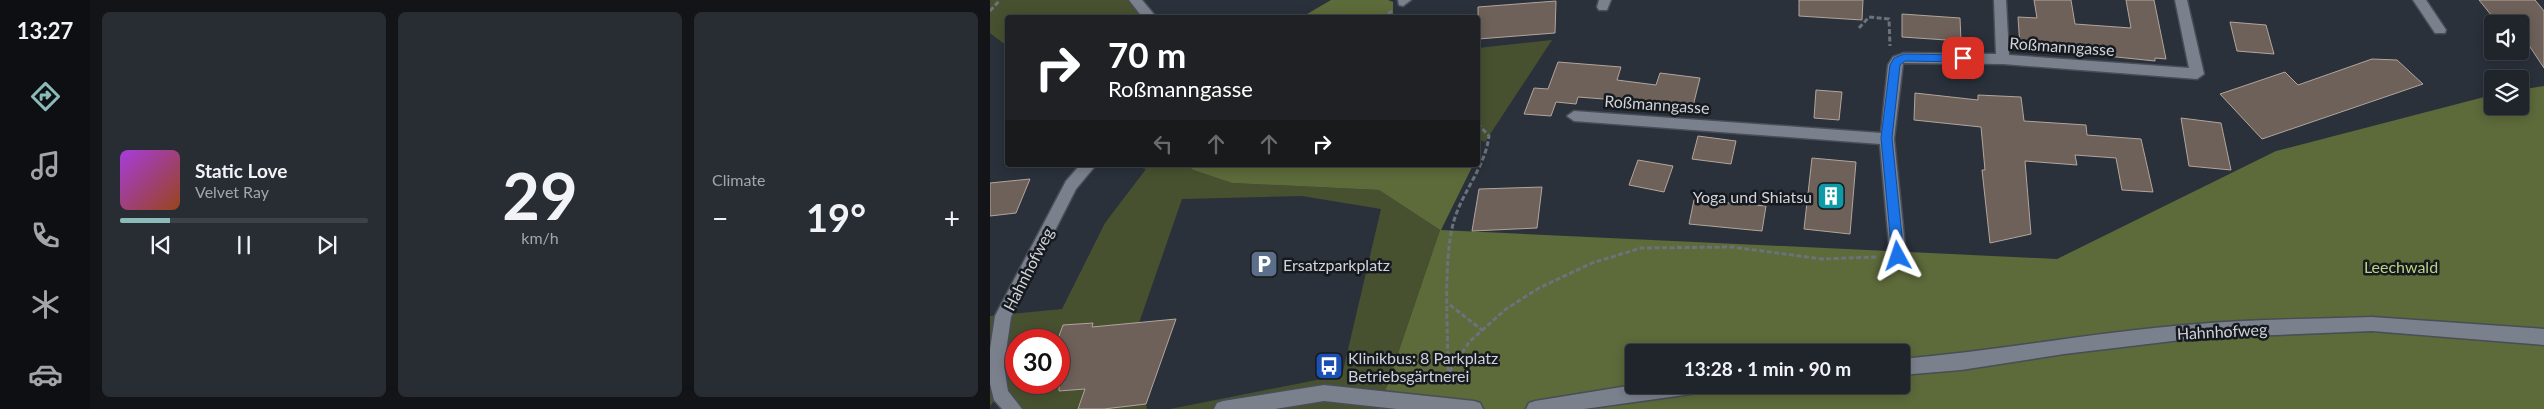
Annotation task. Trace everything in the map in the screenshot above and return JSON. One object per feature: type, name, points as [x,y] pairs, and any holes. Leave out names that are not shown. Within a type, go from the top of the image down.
[{"type":"street","points":[[1135,0],[1149,15]]},
{"type":"street","points":[[2000,0],[2003,59]]},
{"type":"street","name":"Roßmanngasse","points":[[1898,256],[1887,138],[1895,65],[1898,60],[1904,58],[2003,59],[2197,74],[2180,0]]},
{"type":"street","points":[[2419,0],[2440,30]]},
{"type":"street","name":"Roßmanngasse","points":[[1574,116],[1887,138]]},
{"type":"street","name":"Hahnhofweg","points":[[1013,409],[1000,394],[996,366],[1003,316],[1071,185],[1087,167]]},
{"type":"street","name":"Hahnhofweg","points":[[1910,366],[1961,362],[2064,346],[2207,331],[2372,324],[2544,338]]},
{"type":"street","points":[[1223,409],[1324,393],[1474,409]]},
{"type":"street","points":[[1535,409],[1626,394]]},
{"type":"path","points":[[990,11],[1000,0]]},
{"type":"path","points":[[1859,28],[1869,17],[1889,19],[1890,50]]},
{"type":"path","points":[[1480,126],[1489,136],[1487,153],[1480,165]]},
{"type":"path","points":[[1448,371],[1449,252],[1453,224],[1465,192],[1479,167]]},
{"type":"path","points":[[1430,404],[1448,371],[1470,340],[1506,309],[1538,288],[1592,263],[1641,248],[1732,247],[1822,259],[1898,256]]},
{"type":"path","points":[[1450,305],[1482,330]]},
{"type":"green space","points":[[990,0],[1135,0],[1149,15],[1005,15],[1005,42],[990,33]]},
{"type":"green space","points":[[1331,0],[1388,0],[1393,2],[1393,15],[1305,15]]},
{"type":"green space","points":[[1552,40],[1485,142],[1480,140],[1480,48]]},
{"type":"green space","name":"Leechwald","points":[[2544,86],[2544,409],[1379,409],[1440,230],[1379,190],[1232,183],[1193,170],[1190,167],[1472,167],[1441,230],[2057,259],[2276,151],[2484,97],[2484,115],[2529,115],[2529,88]]},
{"type":"green space","points":[[1139,167],[1190,167],[1193,170],[1232,183],[1379,190],[1440,230],[1379,409],[1170,409],[1342,375],[1381,209],[1302,196],[1182,199],[1139,323],[1176,319],[1146,404],[1147,409],[1013,409],[1000,394],[990,406],[990,316],[1062,309],[1105,223],[1146,169]]},
{"type":"building","points":[[1799,0],[1863,0],[1862,20],[1799,16]]},
{"type":"building","points":[[2034,0],[2071,0],[2075,24],[2131,28],[2126,0],[2154,0],[2166,59],[2155,58],[2155,61],[2020,47],[2018,17],[2037,18]]},
{"type":"building","points":[[2479,0],[2535,0],[2544,11],[2544,68],[2529,46],[2529,15],[2491,15]]},
{"type":"building","points":[[1556,1],[1555,33],[1480,39],[1478,7]]},
{"type":"building","points":[[1902,14],[1960,18],[1961,41],[1902,37]]},
{"type":"building","points":[[2230,22],[2266,25],[2274,54],[2237,51]]},
{"type":"building","points":[[2372,59],[2397,60],[2423,84],[2262,139],[2220,94],[2285,72],[2298,85]]},
{"type":"building","points":[[1558,62],[1621,67],[1617,80],[1656,85],[1660,73],[1700,78],[1693,106],[1578,97],[1576,104],[1556,102],[1551,116],[1524,114],[1534,88],[1548,89]]},
{"type":"building","points":[[1816,90],[1842,92],[1839,120],[1814,118]]},
{"type":"building","points":[[1915,93],[1978,100],[1978,95],[2021,97],[2024,121],[2086,125],[2087,135],[2141,139],[2153,192],[2122,190],[2116,158],[2075,155],[2077,165],[2025,161],[2031,234],[1990,243],[1982,170],[1985,170],[1981,127],[1914,120]]},
{"type":"building","points":[[2181,118],[2221,123],[2231,170],[2189,166]]},
{"type":"building","points":[[1698,136],[1736,141],[1731,164],[1692,159]]},
{"type":"building","name":"Yoga und Shiatsu","points":[[1812,158],[1856,162],[1850,234],[1804,229]]},
{"type":"building","points":[[1638,160],[1673,166],[1664,192],[1629,185]]},
{"type":"building","points":[[1030,179],[1016,213],[990,216],[990,183]]},
{"type":"building","points":[[1542,187],[1537,228],[1472,231],[1479,189]]},
{"type":"building","points":[[1694,200],[1766,206],[1762,231],[1689,224]]},
{"type":"building","points":[[1176,319],[1146,404],[1104,409],[1078,409],[1085,389],[1070,390],[1070,329],[1062,329],[1063,325],[1093,323],[1092,327]]},
{"type":"place","name":"Yoga und Shiatsu","points":[[1831,196]]},
{"type":"place","name":"Ersatzparkplatz","points":[[1264,264]]},
{"type":"place","name":"Klinikbus: 8 Parkplatz Betriebsgärtnerei","points":[[1329,366]]},
{"type":"route","points":[[1898,256],[1887,138],[1895,65],[1901,58],[1963,58]]}]
